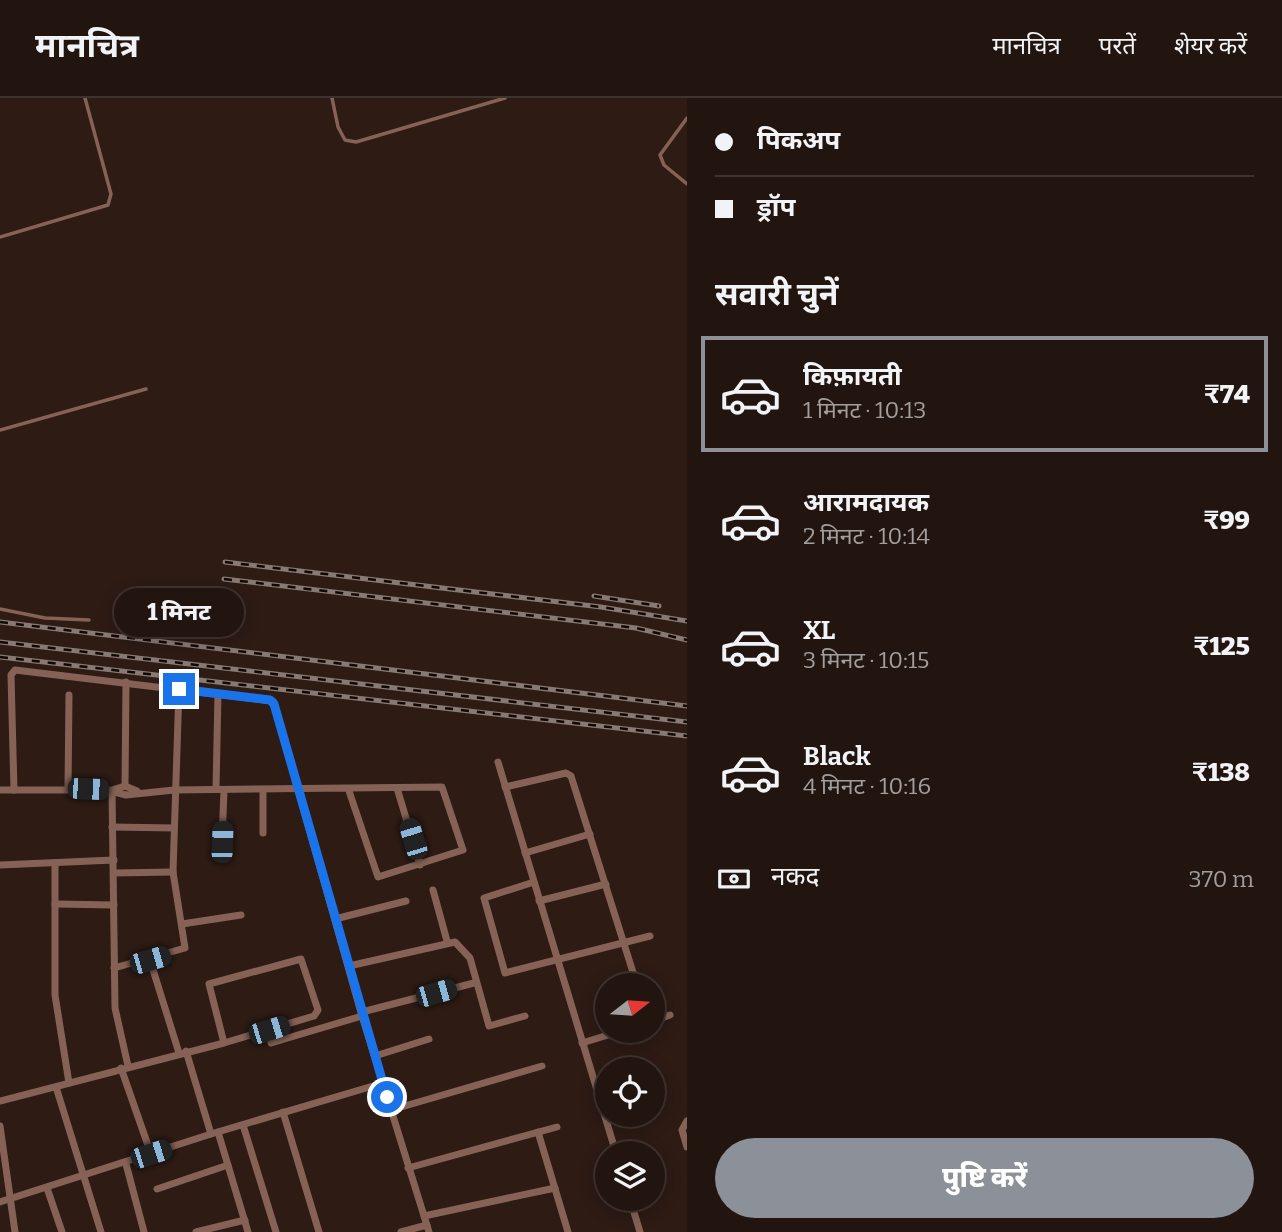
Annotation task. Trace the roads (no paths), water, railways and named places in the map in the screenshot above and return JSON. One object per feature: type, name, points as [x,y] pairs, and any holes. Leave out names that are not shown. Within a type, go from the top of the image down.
[{"type":"street","points":[[14,790],[13,671],[127,682],[273,701],[362,1014],[428,1228],[401,1232]]},
{"type":"street","points":[[125,786],[127,682]]},
{"type":"street","points":[[114,968],[185,948],[173,872],[179,689]]},
{"type":"street","points":[[218,694],[222,842]]},
{"type":"street","points":[[68,789],[69,695]]},
{"type":"street","points":[[498,762],[612,1141]]},
{"type":"street","points":[[505,787],[569,774],[633,973]]},
{"type":"street","points":[[112,790],[125,786],[137,791]]},
{"type":"street","points":[[0,790],[112,790],[126,794],[174,790],[298,788],[348,788],[444,788],[462,851],[377,876],[348,788]]},
{"type":"street","points":[[397,788],[421,864]]},
{"type":"street","points":[[263,789],[263,833]]},
{"type":"street","points":[[112,790],[115,1008],[124,1067],[151,1154]]},
{"type":"street","points":[[112,827],[174,828]]},
{"type":"street","points":[[525,853],[590,834]]},
{"type":"street","points":[[0,865],[114,860]]},
{"type":"street","points":[[55,863],[55,995],[69,1083]]},
{"type":"street","points":[[114,873],[173,872]]},
{"type":"street","points":[[534,882],[485,897],[483,901],[505,973],[650,936]]},
{"type":"street","points":[[539,901],[606,884]]},
{"type":"street","points":[[433,890],[447,941]]},
{"type":"street","points":[[335,919],[406,901]]},
{"type":"street","points":[[55,904],[114,905]]},
{"type":"street","points":[[183,924],[241,915]]},
{"type":"street","points":[[349,966],[447,941],[455,942],[465,949],[489,1026],[524,1016]]},
{"type":"street","points":[[0,1101],[224,1043],[317,1013],[301,959],[209,984],[224,1043]]},
{"type":"street","points":[[150,960],[228,1165],[248,1232]]},
{"type":"street","points":[[271,1043],[474,983]]},
{"type":"street","points":[[665,1017],[670,1015]]},
{"type":"street","points":[[582,1043],[595,1039]]},
{"type":"street","points":[[375,1056],[429,1040]]},
{"type":"street","points":[[391,1110],[542,1066]]},
{"type":"street","points":[[0,1202],[383,1083]]},
{"type":"street","points":[[56,1087],[101,1232]]},
{"type":"street","points":[[283,1112],[319,1232]]},
{"type":"street","points":[[687,1121],[682,1130],[687,1147]]},
{"type":"street","points":[[243,1125],[276,1232]]},
{"type":"street","points":[[0,1126],[15,1232]]},
{"type":"street","points":[[408,1168],[557,1127]]},
{"type":"street","points":[[538,1132],[568,1232]]},
{"type":"street","points":[[126,1164],[144,1232]]},
{"type":"street","points":[[158,1189],[228,1165]]},
{"type":"street","points":[[47,1188],[62,1232]]},
{"type":"street","points":[[424,1216],[555,1188]]},
{"type":"street","points":[[634,1211],[640,1232]]},
{"type":"street","points":[[196,1232],[245,1220]]},
{"type":"lane","points":[[0,237],[108,205],[111,194],[85,98]]},
{"type":"lane","points":[[332,98],[341,134],[345,140],[356,142],[505,98]]},
{"type":"lane","points":[[687,118],[660,155],[664,165],[687,184]]},
{"type":"lane","points":[[0,430],[146,388]]},
{"type":"lane","points":[[0,609],[45,618],[89,620]]},
{"type":"railway","points":[[225,562],[601,607],[687,621]]},
{"type":"railway","points":[[224,579],[636,628],[687,640]]},
{"type":"railway","points":[[594,596],[659,606]]},
{"type":"railway","points":[[0,622],[687,706]]},
{"type":"railway","points":[[0,642],[687,722]]},
{"type":"railway","points":[[0,657],[687,736]]}]
